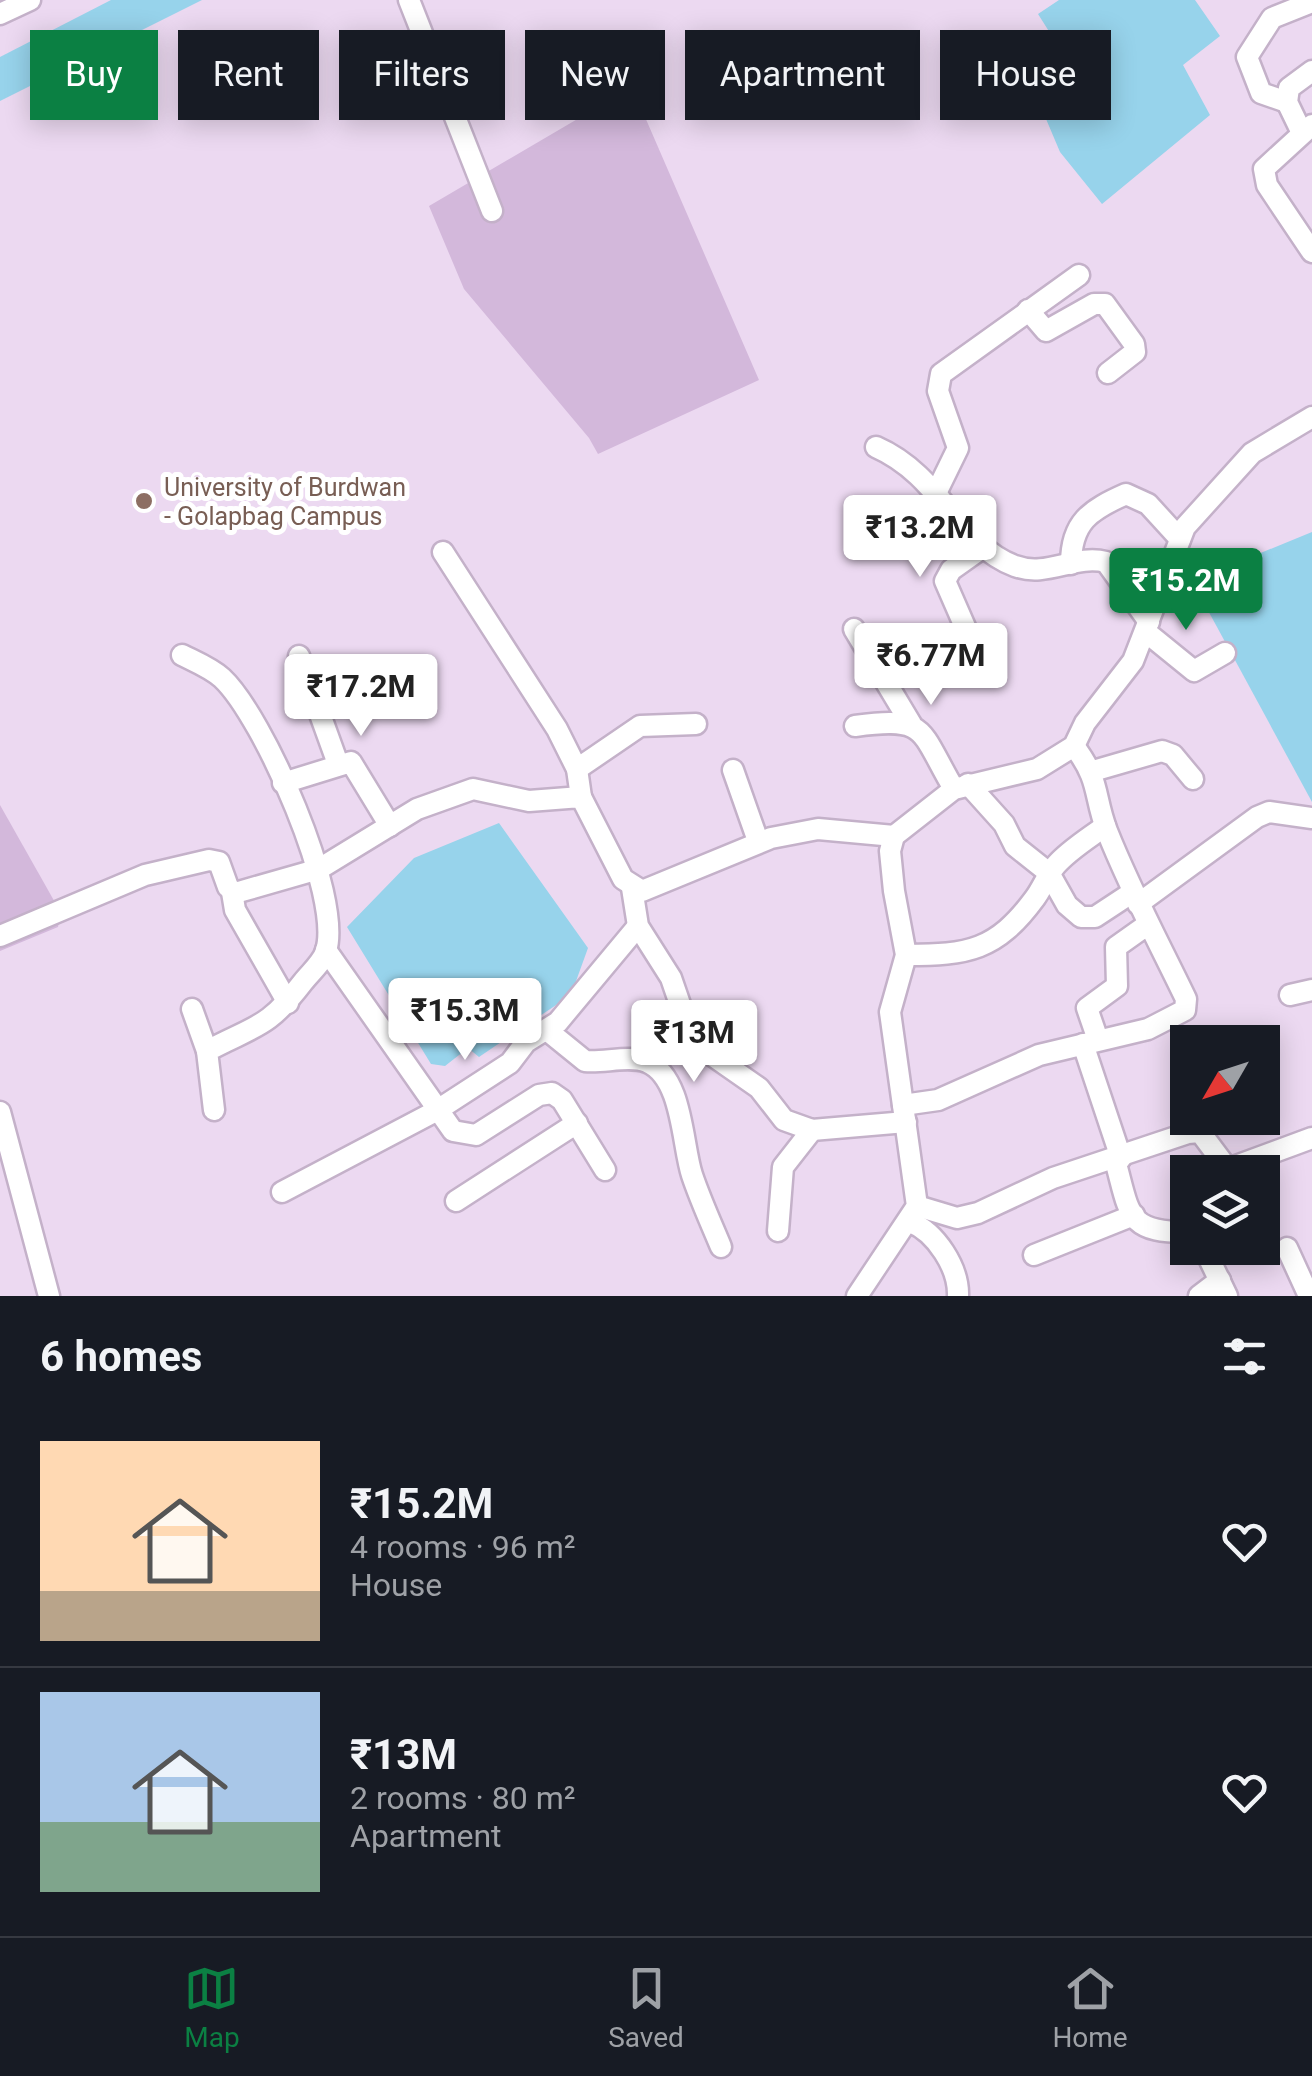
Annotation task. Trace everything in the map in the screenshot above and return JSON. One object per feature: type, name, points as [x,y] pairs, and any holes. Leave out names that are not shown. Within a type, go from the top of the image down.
[{"type":"street","points":[[0,14],[30,0]]},
{"type":"street","points":[[408,0],[492,211]]},
{"type":"street","points":[[1258,0],[1272,18]]},
{"type":"street","points":[[1312,2],[1272,18],[1247,57],[1261,93],[1287,102],[1306,128],[1264,169],[1267,185],[1312,252]]},
{"type":"street","points":[[1287,102],[1289,88],[1312,71]]},
{"type":"street","points":[[938,491],[958,448],[938,392],[940,374],[1079,276]]},
{"type":"street","points":[[1028,310],[1046,331],[1094,304],[1105,304],[1134,344],[1135,352],[1108,372]]},
{"type":"street","points":[[958,1296],[956,1278],[934,1236],[913,1214],[890,1012],[906,955],[894,892],[890,851],[894,836],[961,787],[1037,769],[1074,746],[1085,723],[1133,661],[1180,540],[1204,503],[1252,452],[1312,417]]},
{"type":"street","points":[[876,447],[900,458],[938,491],[982,548],[994,557],[1032,571],[1092,558],[1106,562],[1148,627],[1194,672],[1225,653]]},
{"type":"street","points":[[1070,564],[1071,544],[1080,519],[1126,494],[1148,504],[1180,540]]},
{"type":"street","points":[[969,636],[945,580],[950,570],[982,548]]},
{"type":"street","points":[[444,552],[557,728],[576,769],[581,797],[632,888],[638,926],[671,978],[693,1042],[759,1088],[784,1120],[812,1130],[904,1114],[1039,1055],[1148,1030],[1186,1010],[1186,999],[1146,925],[1105,826],[1093,772],[1074,746]]},
{"type":"street","points":[[854,629],[911,724],[961,787],[1004,824],[1025,858],[1048,874],[1068,906],[1088,919],[1135,898],[1257,817],[1269,812],[1312,818]]},
{"type":"street","points":[[182,655],[210,669],[234,691],[283,782],[319,869],[327,910],[326,950],[288,1003],[266,1024],[207,1051]]},
{"type":"street","points":[[299,656],[338,764]]},
{"type":"street","points":[[855,726],[899,720],[911,724]]},
{"type":"street","points":[[576,769],[640,726],[696,724]]},
{"type":"street","points":[[1093,772],[1162,751],[1173,755],[1193,780]]},
{"type":"street","points":[[283,782],[351,762],[359,768],[390,826]]},
{"type":"street","points":[[733,770],[758,842]]},
{"type":"street","points":[[232,892],[319,869],[417,809],[473,789],[529,801],[581,797]]},
{"type":"street","points":[[906,955],[975,951],[1021,917],[1048,874],[1105,826]]},
{"type":"street","points":[[632,888],[653,888],[758,842],[818,830],[894,836]]},
{"type":"street","points":[[0,936],[145,875],[209,860],[219,862],[235,910],[288,1003]]},
{"type":"street","points":[[1146,925],[1116,947],[1117,986],[1087,1008],[1090,1042],[1134,1215],[1151,1232],[1170,1232]]},
{"type":"street","points":[[282,1192],[436,1111],[510,1063],[526,1042],[548,1031],[638,926]]},
{"type":"street","points":[[326,950],[390,1037],[436,1111],[459,1135],[476,1135],[540,1095],[552,1093],[577,1122],[605,1170]]},
{"type":"street","points":[[1290,996],[1312,990]]},
{"type":"street","points":[[192,1008],[207,1051],[214,1110]]},
{"type":"street","points":[[548,1031],[585,1061],[639,1060],[652,1064],[663,1075],[686,1132],[692,1175],[721,1247]]},
{"type":"street","points":[[0,1112],[49,1296]]},
{"type":"street","points":[[456,1201],[577,1122]]},
{"type":"street","points":[[778,1232],[783,1167],[812,1130]]},
{"type":"street","points":[[913,1214],[957,1218],[978,1213],[1053,1178],[1200,1132],[1217,1155]]},
{"type":"street","points":[[1269,1155],[1312,1138]]},
{"type":"street","points":[[857,1296],[913,1214]]},
{"type":"street","points":[[1034,1255],[1134,1215]]},
{"type":"street","points":[[1287,1248],[1309,1296]]},
{"type":"street","points":[[1200,1296],[1224,1288],[1212,1265]]},
{"type":"shaded area","points":[[576,120],[646,120],[759,380],[598,454],[589,438],[464,289],[429,206]]},
{"type":"shaded area","points":[[0,805],[61,913],[58,927],[0,951]]},
{"type":"water","points":[[111,0],[202,0],[142,30],[53,30]]},
{"type":"water","points":[[1059,0],[1195,0],[1220,36],[1183,65],[1210,115],[1102,204],[1060,152],[1046,120],[1111,120],[1111,30],[1048,30],[1038,14]]},
{"type":"water","points":[[30,42],[30,86],[0,101],[0,57]]},
{"type":"water","points":[[1312,532],[1312,802],[1192,581]]},
{"type":"water","points":[[499,823],[588,948],[571,995],[479,1057],[468,1048],[445,1066],[431,1064],[347,927],[414,858]]},
{"type":"place","name":"University of Burdwan - Golapbag Campus","points":[[144,501]]}]
